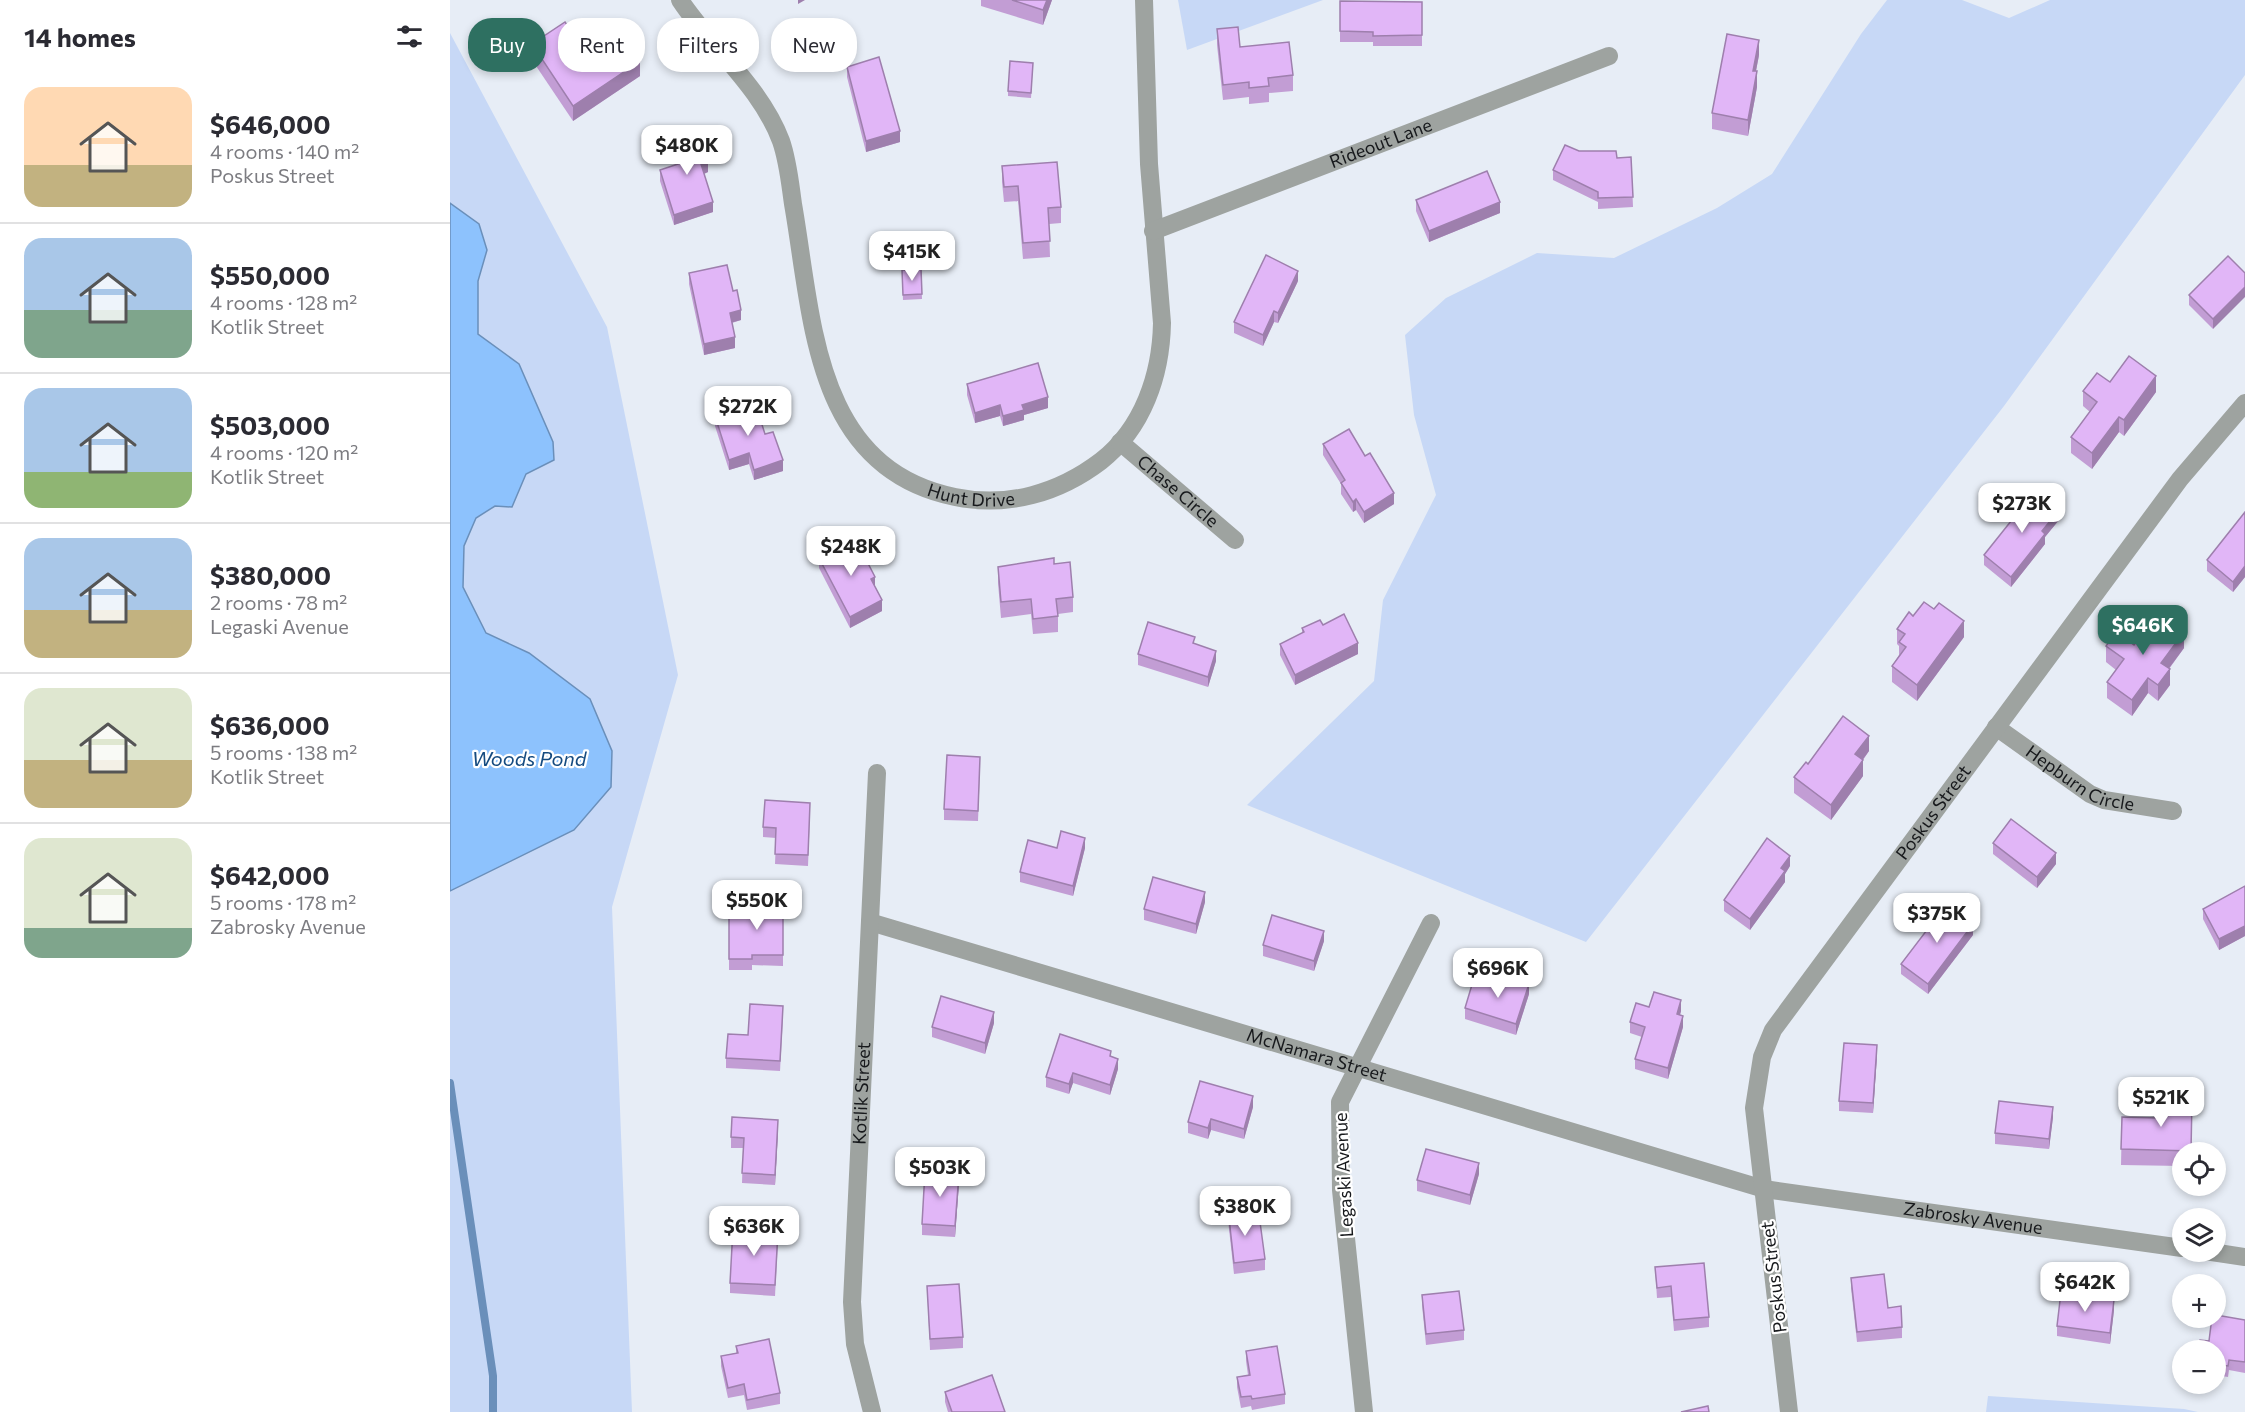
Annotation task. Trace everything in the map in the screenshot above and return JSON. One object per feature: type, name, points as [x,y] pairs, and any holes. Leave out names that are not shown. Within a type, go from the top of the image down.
[{"type":"street","name":"Hunt Drive","points":[[680,0],[758,98],[778,135],[786,165],[826,380],[843,419],[870,452],[886,466],[924,488],[944,495],[987,501],[1030,496],[1070,482],[1105,457],[1120,442],[1133,425],[1153,386],[1162,345],[1154,231],[1144,0]]},
{"type":"street","name":"Rideout Lane","points":[[1154,231],[1609,56]]},
{"type":"street","name":"Poskus Street","points":[[1789,1412],[1754,1108],[1762,1057],[1773,1030],[2180,479],[2245,403]]},
{"type":"street","name":"Chase Circle","points":[[1120,442],[1235,540]]},
{"type":"street","name":"Hepburn Circle","points":[[1996,727],[2090,794],[2104,800],[2173,811]]},
{"type":"street","name":"Kotlik Street","points":[[872,1412],[855,1344],[852,1302],[877,773]]},
{"type":"street","name":"McNamara Street","points":[[870,922],[1764,1189]]},
{"type":"street","name":"Legaski Avenue","points":[[1364,1412],[1341,1190],[1340,1102],[1431,923]]},
{"type":"street","name":"Zabrosky Avenue","points":[[1764,1189],[2172,1247]]},
{"type":"street","points":[[2226,1254],[2245,1257]]},
{"type":"shaded area","points":[[1178,0],[1323,0],[1187,50]]},
{"type":"shaded area","points":[[1887,0],[1962,0],[2009,18],[2050,0],[2245,0],[2245,75],[2004,406],[1586,942],[1247,805],[1374,681],[1383,600],[1436,495],[1414,415],[1405,335],[1446,298],[1537,253],[1614,258],[1717,208],[1772,174],[1861,34]]},
{"type":"shaded area","points":[[450,33],[468,67],[468,72],[471,72],[607,327],[678,675],[612,907],[632,1412],[450,1412],[450,682],[529,653],[485,633],[463,587],[464,546],[476,518],[495,506],[512,507],[526,474],[553,460],[553,442],[519,364],[478,334],[478,281],[487,250],[479,224],[450,203]]},
{"type":"shaded area","points":[[1988,1396],[2184,1409],[2198,1412],[1986,1412]]},
{"type":"water","name":"Woods Pond","points":[[450,203],[479,224],[487,250],[478,281],[478,334],[519,364],[553,442],[554,460],[526,474],[512,507],[495,506],[476,518],[464,546],[463,587],[486,633],[529,653],[590,699],[612,751],[611,787],[574,830],[450,891]]},
{"type":"building","points":[[1012,0],[1047,0],[1043,10]]},
{"type":"building","points":[[1340,1],[1422,2],[1422,35],[1373,36],[1373,32],[1340,31]]},
{"type":"building","points":[[558,27],[558,72],[624,72],[573,106],[546,65],[546,35]]},
{"type":"building","points":[[1238,27],[1240,47],[1289,42],[1293,75],[1268,78],[1269,86],[1249,88],[1249,82],[1223,85],[1217,29]]},
{"type":"building","points":[[1727,34],[1759,40],[1753,71],[1757,71],[1748,120],[1712,113]]},
{"type":"building","points":[[879,57],[900,131],[866,141],[848,72],[857,72],[857,64]]},
{"type":"building","points":[[1010,61],[1033,63],[1031,93],[1008,91]]},
{"type":"building","points":[[699,133],[708,162],[701,164],[713,202],[674,215],[660,170],[678,164],[671,142]]},
{"type":"building","points":[[1565,145],[1579,151],[1616,151],[1617,158],[1631,157],[1633,197],[1598,198],[1598,192],[1553,170]]},
{"type":"building","points":[[1057,162],[1061,207],[1048,208],[1050,241],[1023,243],[1018,186],[1004,187],[1002,166]]},
{"type":"building","points":[[1487,171],[1500,202],[1429,231],[1416,200]]},
{"type":"building","points":[[1266,255],[1298,271],[1278,313],[1274,311],[1263,335],[1234,322]]},
{"type":"building","points":[[2228,256],[2245,273],[2245,287],[2213,319],[2189,295]]},
{"type":"building","points":[[727,265],[733,291],[737,290],[741,310],[730,313],[735,337],[704,344],[689,273]]},
{"type":"building","points":[[921,269],[922,294],[903,295],[902,270]]},
{"type":"building","points":[[2129,356],[2156,376],[2124,420],[2119,417],[2092,453],[2071,437],[2097,402],[2083,391],[2097,373],[2110,382]]},
{"type":"building","points":[[1038,363],[1048,397],[1022,405],[1024,410],[1003,416],[1000,405],[975,413],[967,384]]},
{"type":"building","points":[[755,403],[765,434],[773,432],[783,460],[754,470],[749,453],[729,460],[715,416]]},
{"type":"building","points":[[1349,429],[1365,456],[1370,453],[1394,493],[1364,512],[1356,499],[1353,502],[1341,483],[1345,480],[1323,444]]},
{"type":"building","points":[[2035,491],[2059,510],[2042,531],[2045,534],[2011,577],[1984,555]]},
{"type":"building","points":[[2245,512],[2245,566],[2233,582],[2207,560]]},
{"type":"building","points":[[855,538],[875,577],[871,579],[882,600],[850,617],[819,558]]},
{"type":"building","points":[[1054,558],[1054,564],[1070,562],[1073,597],[1056,599],[1058,616],[1033,619],[1031,599],[1001,602],[998,567]]},
{"type":"building","points":[[1924,602],[1934,609],[1939,603],[1964,621],[1917,685],[1892,666],[1906,647],[1899,642],[1905,634],[1897,629],[1909,612],[1913,616]]},
{"type":"building","points":[[2157,613],[2184,632],[2161,663],[2170,669],[2158,685],[2148,678],[2132,700],[2107,682],[2124,659],[2106,646],[2116,632],[2134,645]]},
{"type":"building","points":[[1344,614],[1358,643],[1295,675],[1280,644],[1304,632],[1302,628],[1320,620],[1323,625]]},
{"type":"building","points":[[1148,622],[1195,637],[1193,643],[1216,651],[1208,677],[1138,654]]},
{"type":"building","points":[[1843,716],[1869,736],[1855,754],[1863,760],[1831,805],[1794,777],[1806,762],[1808,764]]},
{"type":"building","points":[[947,755],[980,757],[978,811],[944,809]]},
{"type":"building","points":[[765,800],[810,803],[808,855],[775,854],[776,828],[763,827]]},
{"type":"building","points":[[2011,819],[2056,853],[2037,877],[1993,843]]},
{"type":"building","points":[[1061,831],[1085,838],[1073,886],[1020,872],[1028,840],[1057,848]]},
{"type":"building","points":[[1767,838],[1790,856],[1781,868],[1785,871],[1750,919],[1724,900]]},
{"type":"building","points":[[1153,877],[1205,892],[1196,924],[1144,909]]},
{"type":"building","points":[[2245,886],[2245,926],[2219,939],[2203,909]]},
{"type":"building","points":[[750,900],[783,901],[783,955],[752,955],[752,959],[729,959],[729,916],[750,916]]},
{"type":"building","points":[[1946,905],[1973,924],[1928,984],[1901,964]]},
{"type":"building","points":[[1272,915],[1324,931],[1314,961],[1263,945]]},
{"type":"building","points":[[1503,976],[1529,984],[1516,1024],[1465,1008],[1474,978],[1500,985]]},
{"type":"building","points":[[1654,992],[1681,1000],[1677,1014],[1683,1016],[1668,1068],[1635,1059],[1645,1027],[1630,1022],[1636,1003],[1649,1007]]},
{"type":"building","points":[[941,996],[994,1012],[985,1043],[932,1027]]},
{"type":"building","points":[[750,1004],[783,1006],[780,1061],[726,1058],[728,1034],[748,1035]]},
{"type":"building","points":[[1060,1034],[1111,1051],[1110,1056],[1118,1059],[1110,1085],[1073,1073],[1069,1084],[1046,1077]]},
{"type":"building","points":[[1844,1043],[1877,1045],[1873,1103],[1839,1101]]},
{"type":"building","points":[[1200,1081],[1253,1096],[1244,1129],[1211,1119],[1208,1128],[1188,1122]]},
{"type":"building","points":[[2160,1099],[2192,1099],[2191,1142],[2172,1142],[2172,1150],[2121,1149],[2122,1117],[2159,1118]]},
{"type":"building","points":[[1999,1101],[2053,1107],[2049,1139],[1995,1133]]},
{"type":"building","points":[[732,1117],[778,1120],[775,1175],[742,1173],[744,1138],[731,1137]]},
{"type":"building","points":[[1426,1149],[1479,1163],[1470,1195],[1417,1180]]},
{"type":"building","points":[[925,1171],[959,1173],[955,1226],[922,1224]]},
{"type":"building","points":[[1247,1207],[1249,1223],[1260,1222],[1265,1259],[1234,1263],[1228,1209]]},
{"type":"building","points":[[733,1228],[778,1231],[775,1285],[730,1283]]},
{"type":"building","points":[[1704,1263],[1709,1317],[1674,1320],[1671,1286],[1657,1288],[1655,1267]]},
{"type":"building","points":[[1884,1274],[1888,1308],[1901,1306],[1902,1327],[1857,1332],[1851,1278]]},
{"type":"building","points":[[959,1284],[963,1337],[930,1339],[927,1286]]},
{"type":"building","points":[[1459,1291],[1464,1330],[1426,1334],[1422,1295]]},
{"type":"building","points":[[2061,1292],[2114,1300],[2110,1333],[2057,1326]]},
{"type":"building","points":[[2226,1317],[2245,1320],[2245,1362],[2229,1360],[2228,1366],[2226,1366],[2226,1340],[2209,1340],[2211,1328],[2226,1328]]},
{"type":"building","points":[[769,1339],[780,1393],[747,1400],[744,1384],[728,1388],[721,1356],[738,1353],[736,1346]]},
{"type":"building","points":[[1277,1346],[1285,1394],[1252,1399],[1251,1396],[1241,1397],[1237,1377],[1250,1375],[1246,1351]]},
{"type":"building","points":[[992,1375],[1005,1412],[952,1412],[945,1392]]},
{"type":"building","points":[[1708,1406],[1709,1412],[1681,1412]]},
{"type":"waterway","points":[[450,1083],[493,1376],[493,1412]]}]
